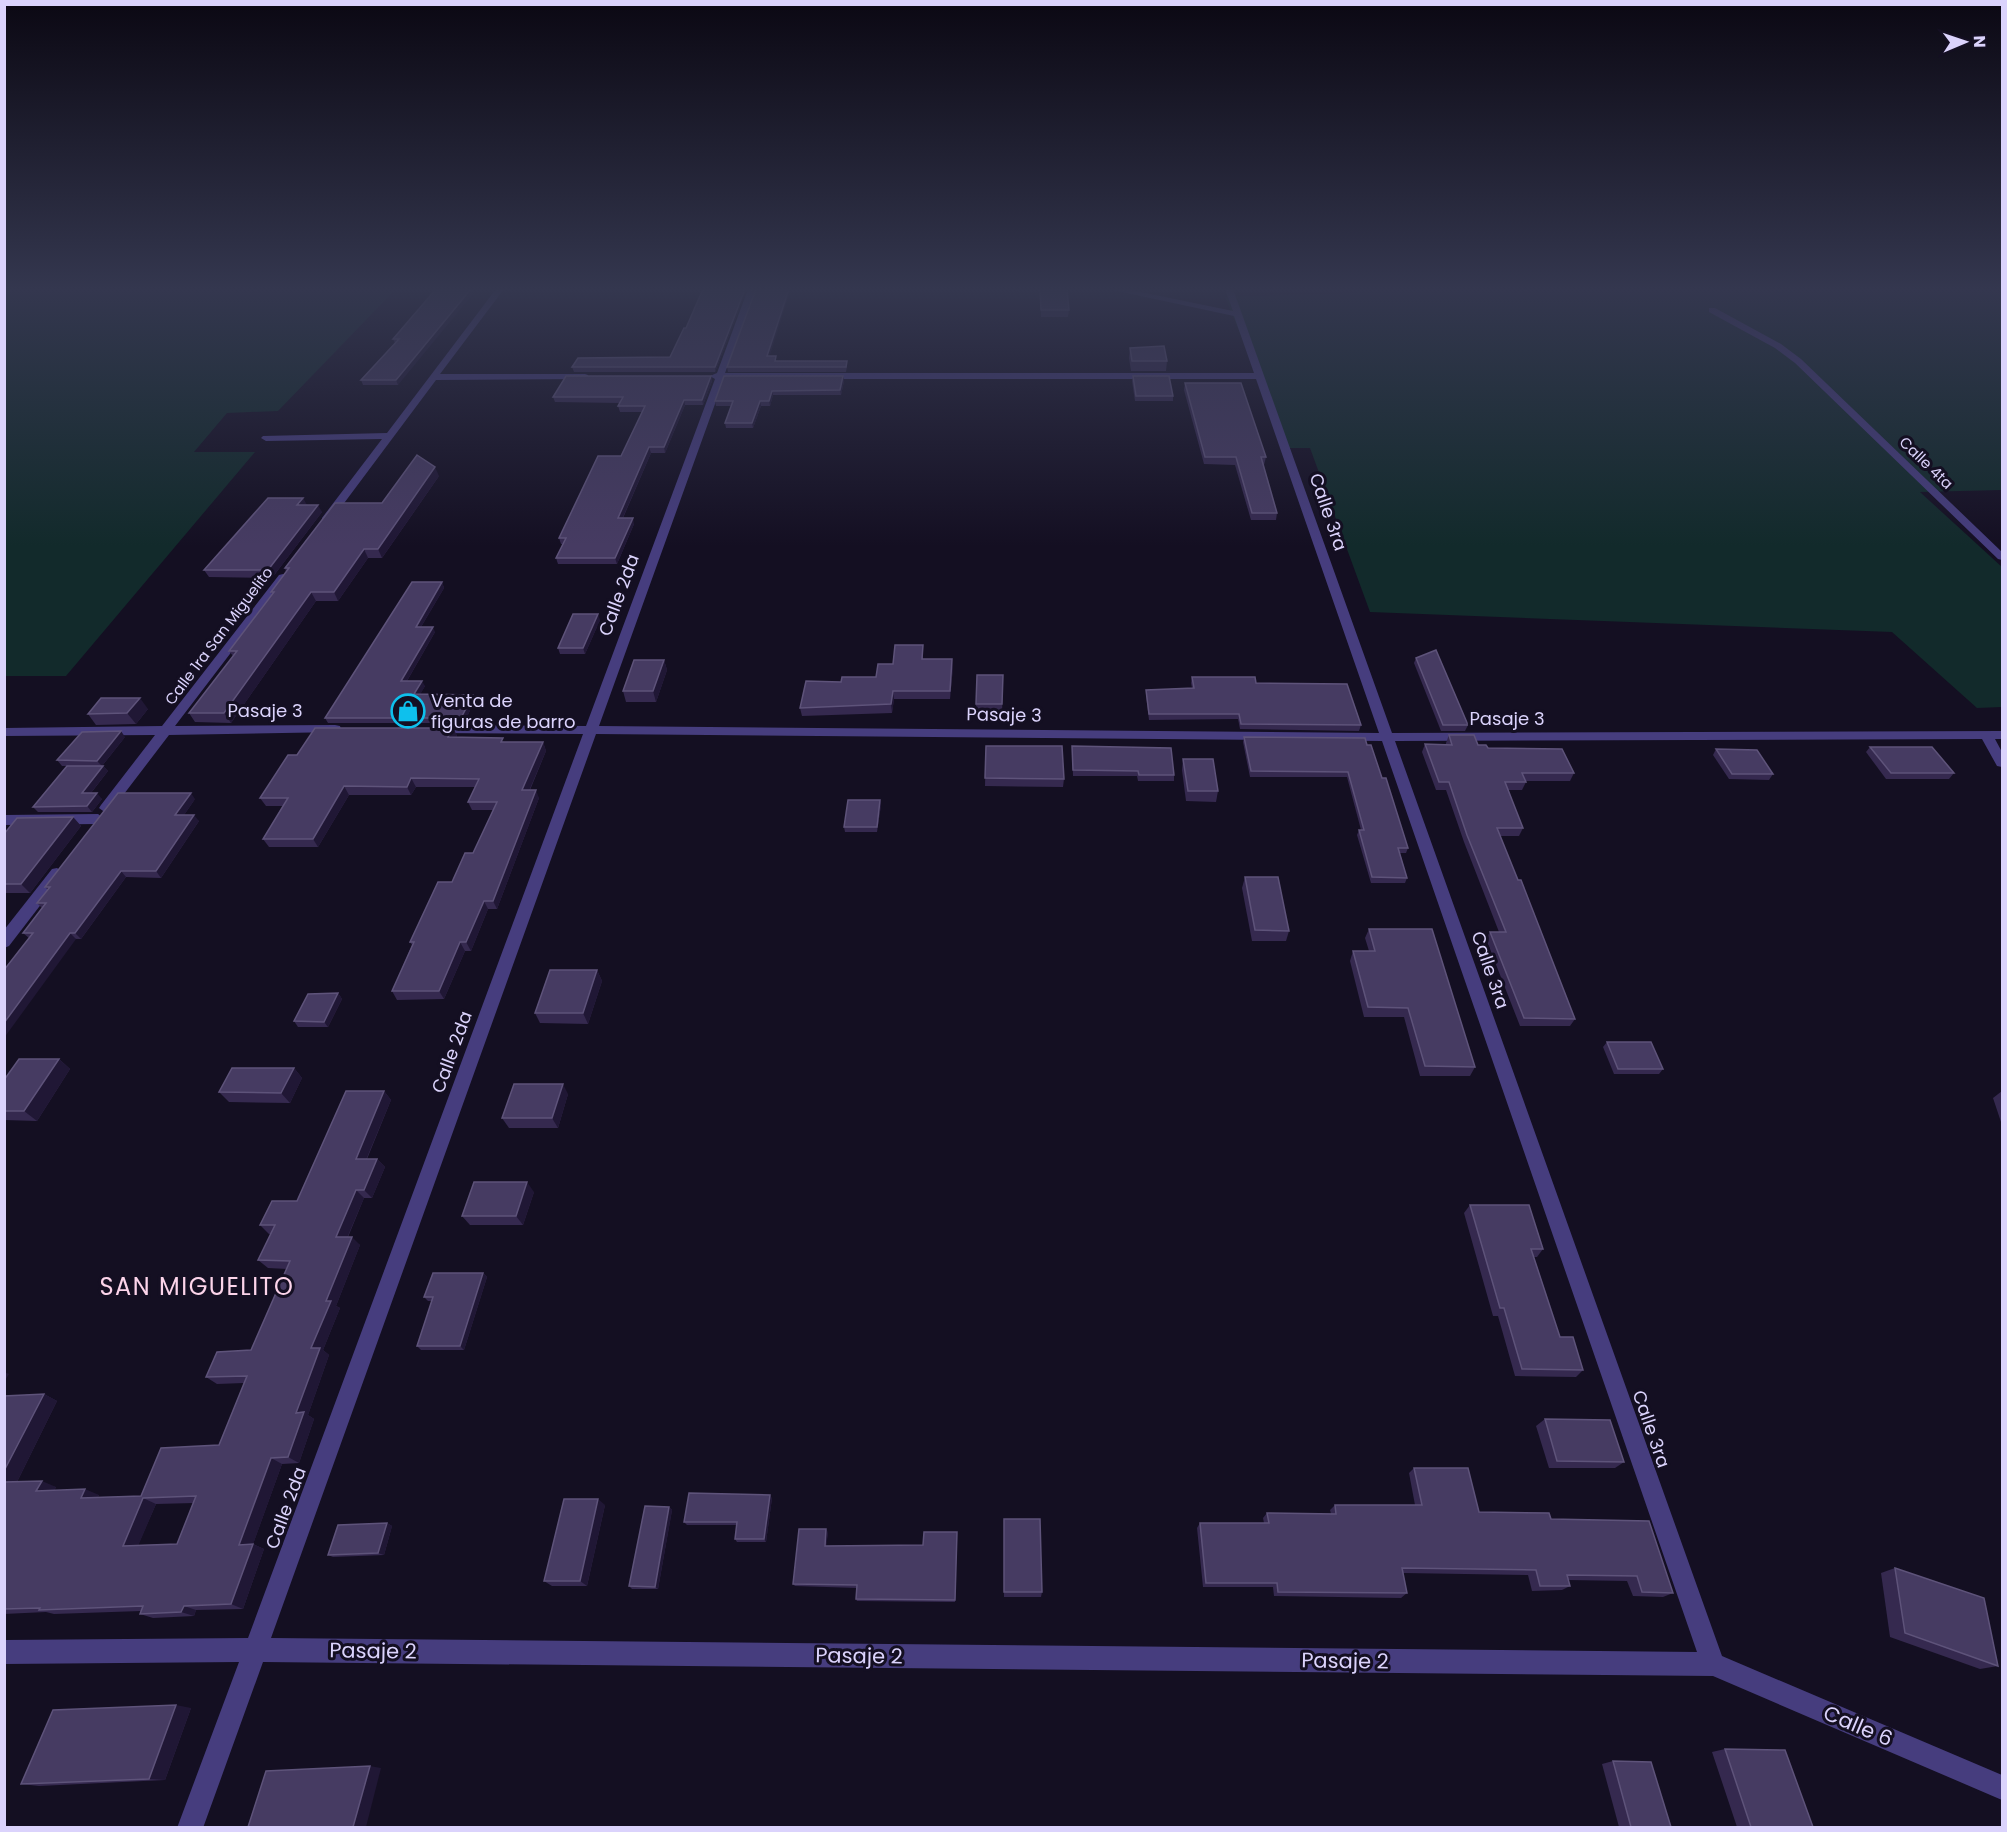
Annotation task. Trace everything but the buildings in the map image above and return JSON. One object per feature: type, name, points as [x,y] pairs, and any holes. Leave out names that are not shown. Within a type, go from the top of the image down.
[{"type":"street","points":[[318,531],[437,374]]},
{"type":"street","name":"Calle 4ta","points":[[1812,374],[2002,557]]},
{"type":"street","points":[[715,376],[1260,376]]},
{"type":"street","name":"Calle 2da","points":[[190,1827],[591,729],[715,376]]},
{"type":"street","name":"Calle 3ra","points":[[1260,376],[1713,1664]]},
{"type":"street","points":[[435,377],[590,377]]},
{"type":"street","points":[[266,438],[390,436]]},
{"type":"street","name":"Calle 1ra San Miguelito","points":[[4,820],[95,824],[289,568]]},
{"type":"street","name":"Pasaje 3","points":[[4,732],[343,729]]},
{"type":"street","name":"Pasaje 3","points":[[426,729],[1387,737],[2002,735]]},
{"type":"street","points":[[1986,735],[2002,763]]},
{"type":"street","points":[[4,942],[62,867]]},
{"type":"street","name":"Pasaje 2","points":[[4,1652],[254,1650],[1713,1664]]},
{"type":"street","name":"Calle 6","points":[[1713,1664],[2002,1788]]},
{"type":"green space","points":[[5,374],[313,374],[278,411],[227,413],[194,452],[255,452],[66,676],[5,676]]},
{"type":"green space","points":[[1257,374],[2002,374],[2002,490],[1920,492],[2002,567],[2002,707],[1977,708],[1892,632],[1370,612],[1310,448],[1288,448]]},
{"type":"place","name":"Venta de figuras de barro","points":[[408,711]]},
{"type":"district","name":"SAN MIGUELITO","points":[[197,1287]]}]
